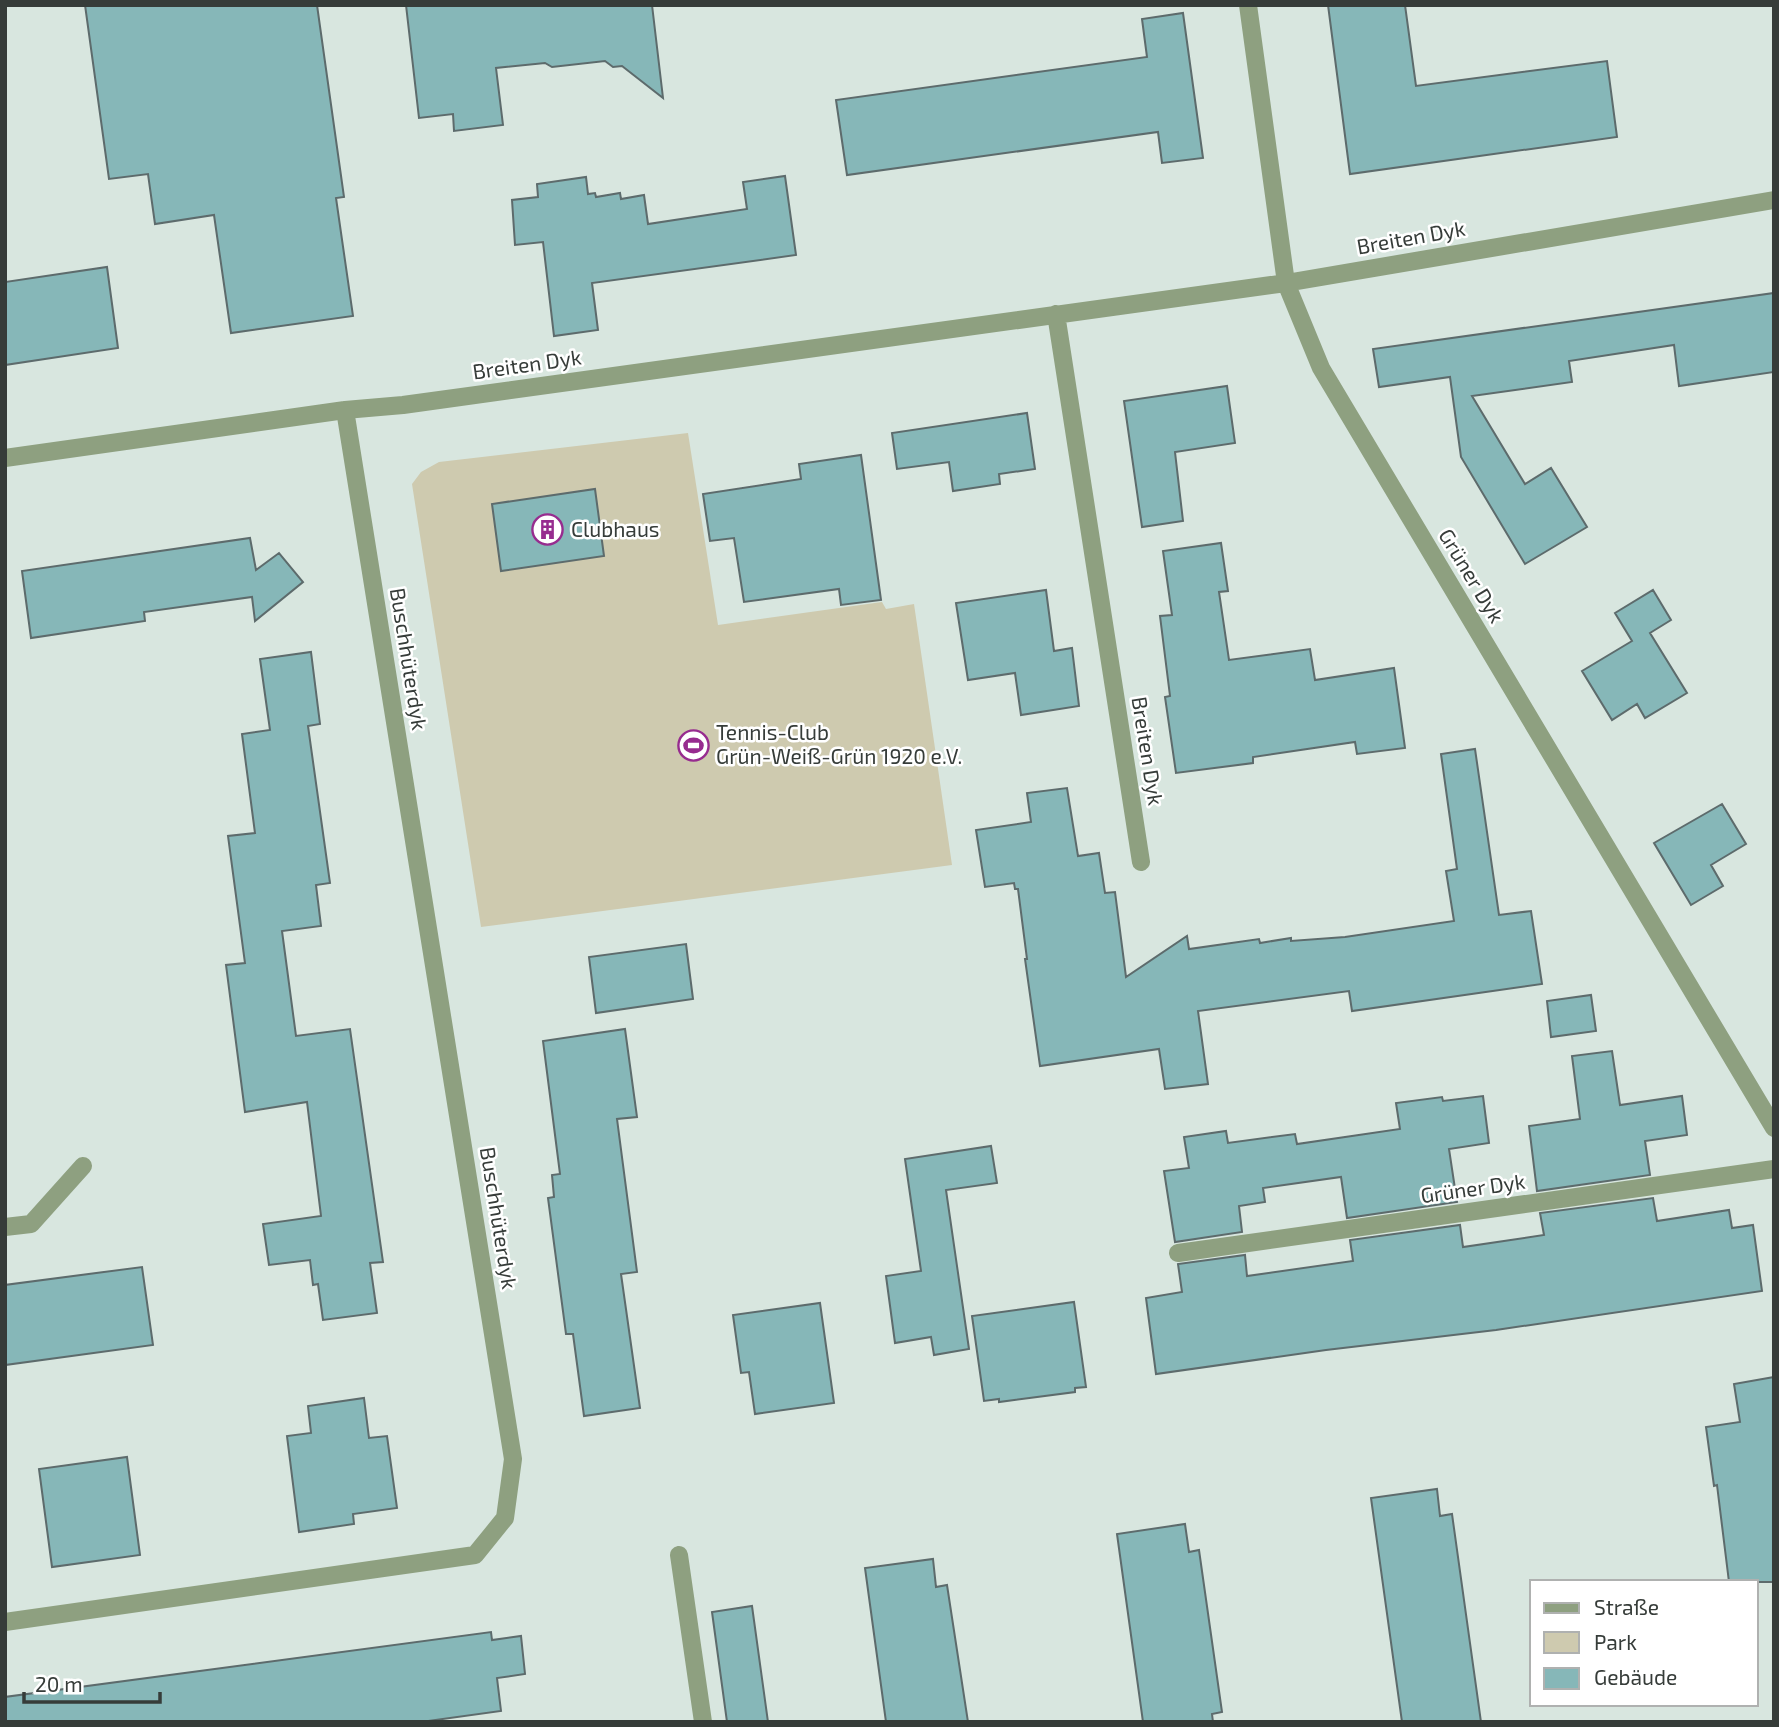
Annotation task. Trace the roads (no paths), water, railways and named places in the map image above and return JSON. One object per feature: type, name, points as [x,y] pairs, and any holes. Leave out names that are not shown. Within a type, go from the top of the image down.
[{"type":"street","name":"Grüner Dyk","points":[[1248,5],[1286,283],[1321,368],[1774,1128]]},
{"type":"street","name":"Breiten Dyk","points":[[5,458],[1286,283],[1774,200]]},
{"type":"street","name":"Breiten Dyk","points":[[1056,314],[1141,862]]},
{"type":"street","name":"Buschhüterdyk","points":[[5,1622],[475,1556],[505,1518],[513,1459],[345,410]]},
{"type":"street","points":[[5,1227],[31,1224],[83,1166]]},
{"type":"street","name":"Grüner Dyk","points":[[1178,1253],[1774,1169]]},
{"type":"street","points":[[679,1555],[703,1722]]},
{"type":"place","name":"Clubhaus","points":[[548,530]]},
{"type":"place","name":"Tennis-Club Grün-Weiß-Grün 1920 e.V.","points":[[693,745]]}]
